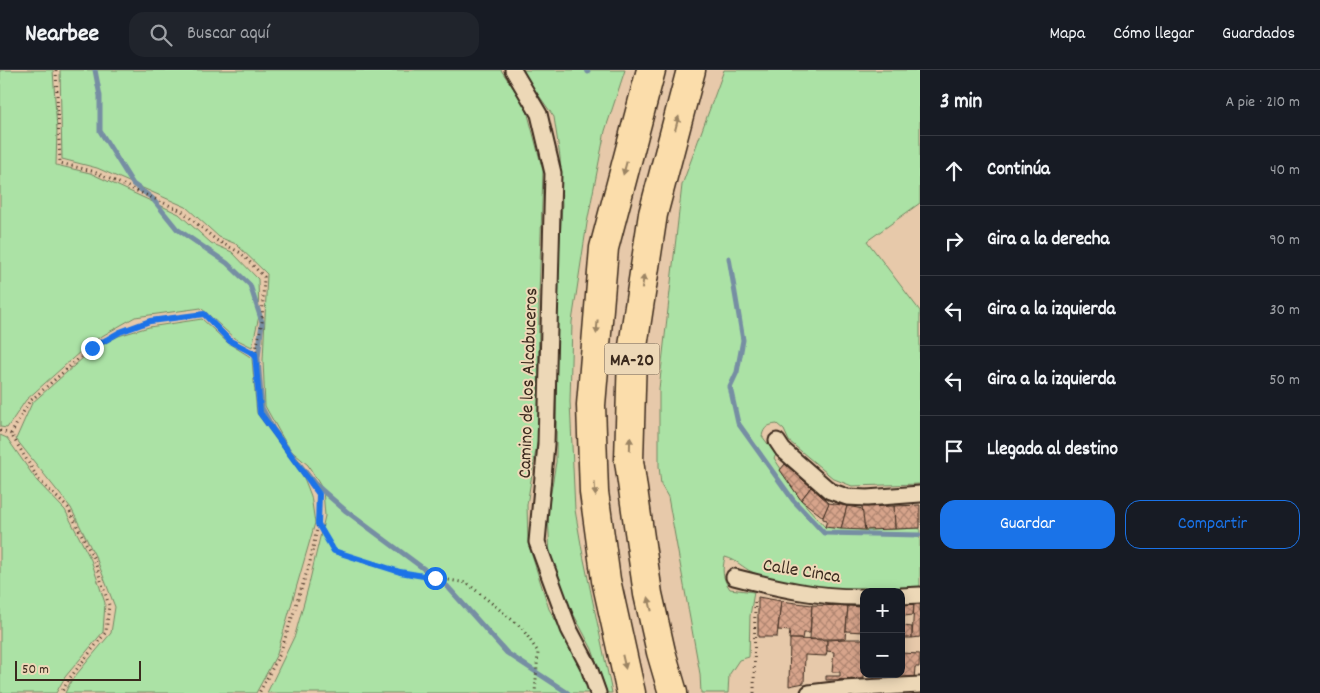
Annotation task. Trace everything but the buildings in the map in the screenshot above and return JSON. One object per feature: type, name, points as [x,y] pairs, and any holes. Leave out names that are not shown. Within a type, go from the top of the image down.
[{"type":"highway","name":"MA-20","points":[[631,693],[606,580],[594,492],[591,405],[604,248],[651,70]]},
{"type":"highway","name":"MA-20","points":[[673,693],[661,652],[648,594],[629,461],[632,353],[653,214],[691,70]]},
{"type":"street","name":"Camino de los Alcabuceros","points":[[512,70],[539,114],[553,173],[546,444],[537,542],[569,628],[588,665],[598,693]]},
{"type":"street","points":[[777,441],[783,450],[830,491],[847,497],[866,498],[920,494]]},
{"type":"street","name":"Calle Cinca","points":[[734,577],[781,589],[838,597],[860,597]]},
{"type":"street","points":[[905,596],[920,595]]},
{"type":"street","points":[[809,693],[920,685]]},
{"type":"path","points":[[56,70],[60,162],[92,171],[182,210],[216,240],[240,253],[264,276],[262,322],[255,354],[260,413],[319,494],[318,524],[310,562],[280,654],[259,693]]},
{"type":"path","points":[[11,434],[29,402],[92,348],[120,332],[150,321],[204,314],[230,341],[255,354]]},
{"type":"path","points":[[0,431],[11,434],[39,480],[68,508],[94,559],[109,605],[106,632],[69,679],[61,693]]},
{"type":"path","points":[[318,524],[334,551],[400,572],[467,583],[522,628],[538,652],[535,693]]},
{"type":"path","points":[[754,693],[755,598],[761,584]]},
{"type":"green space","points":[[0,70],[53,70],[57,130],[56,165],[90,173],[179,214],[211,243],[232,252],[258,279],[259,316],[252,347],[234,338],[201,308],[135,317],[90,343],[26,400],[7,428],[0,427]]},
{"type":"green space","points":[[60,70],[501,70],[526,107],[543,171],[539,297],[538,437],[527,505],[528,543],[549,609],[585,671],[590,693],[267,693],[295,635],[325,516],[323,490],[308,465],[289,449],[265,406],[263,360],[267,274],[236,244],[219,237],[186,207],[97,168],[62,159]]},
{"type":"green space","points":[[521,70],[625,70],[605,131],[587,223],[572,322],[570,402],[575,510],[612,693],[607,693],[592,649],[566,600],[550,559],[548,510],[556,462],[557,291],[562,204],[560,157],[554,117]]},
{"type":"green space","points":[[724,70],[920,70],[920,203],[867,241],[920,311],[920,484],[852,486],[834,479],[789,441],[784,430],[777,424],[767,427],[762,436],[776,455],[774,458],[780,470],[801,500],[825,527],[865,530],[920,528],[920,590],[860,588],[860,591],[850,591],[816,588],[755,573],[725,557],[723,574],[730,589],[754,592],[750,616],[749,657],[739,660],[729,675],[728,693],[701,693],[700,674],[668,497],[661,485],[659,466],[659,389],[682,185]]},
{"type":"green space","points":[[202,319],[227,342],[252,358],[257,413],[303,475],[311,496],[315,523],[277,654],[256,693],[65,693],[71,681],[111,633],[115,607],[97,560],[71,508],[16,439],[32,403],[92,350],[118,336],[149,327]]},
{"type":"green space","points":[[0,435],[7,438],[37,481],[65,510],[91,560],[105,603],[103,632],[65,677],[56,693],[0,693]]},
{"type":"waterway","points":[[95,70],[100,96],[100,131],[133,184],[152,198],[177,229],[227,263],[250,285],[262,322],[258,358],[262,408],[273,429],[290,452],[315,484],[346,511],[447,586],[507,653],[568,693]]},
{"type":"waterway","points":[[729,258],[743,340],[737,372],[730,387],[738,423],[793,500],[824,533],[920,535]]},
{"type":"route","points":[[92,348],[120,332],[150,321],[204,314],[230,341],[255,354],[260,413],[319,494],[318,524],[334,551],[400,572],[435,578]]}]
